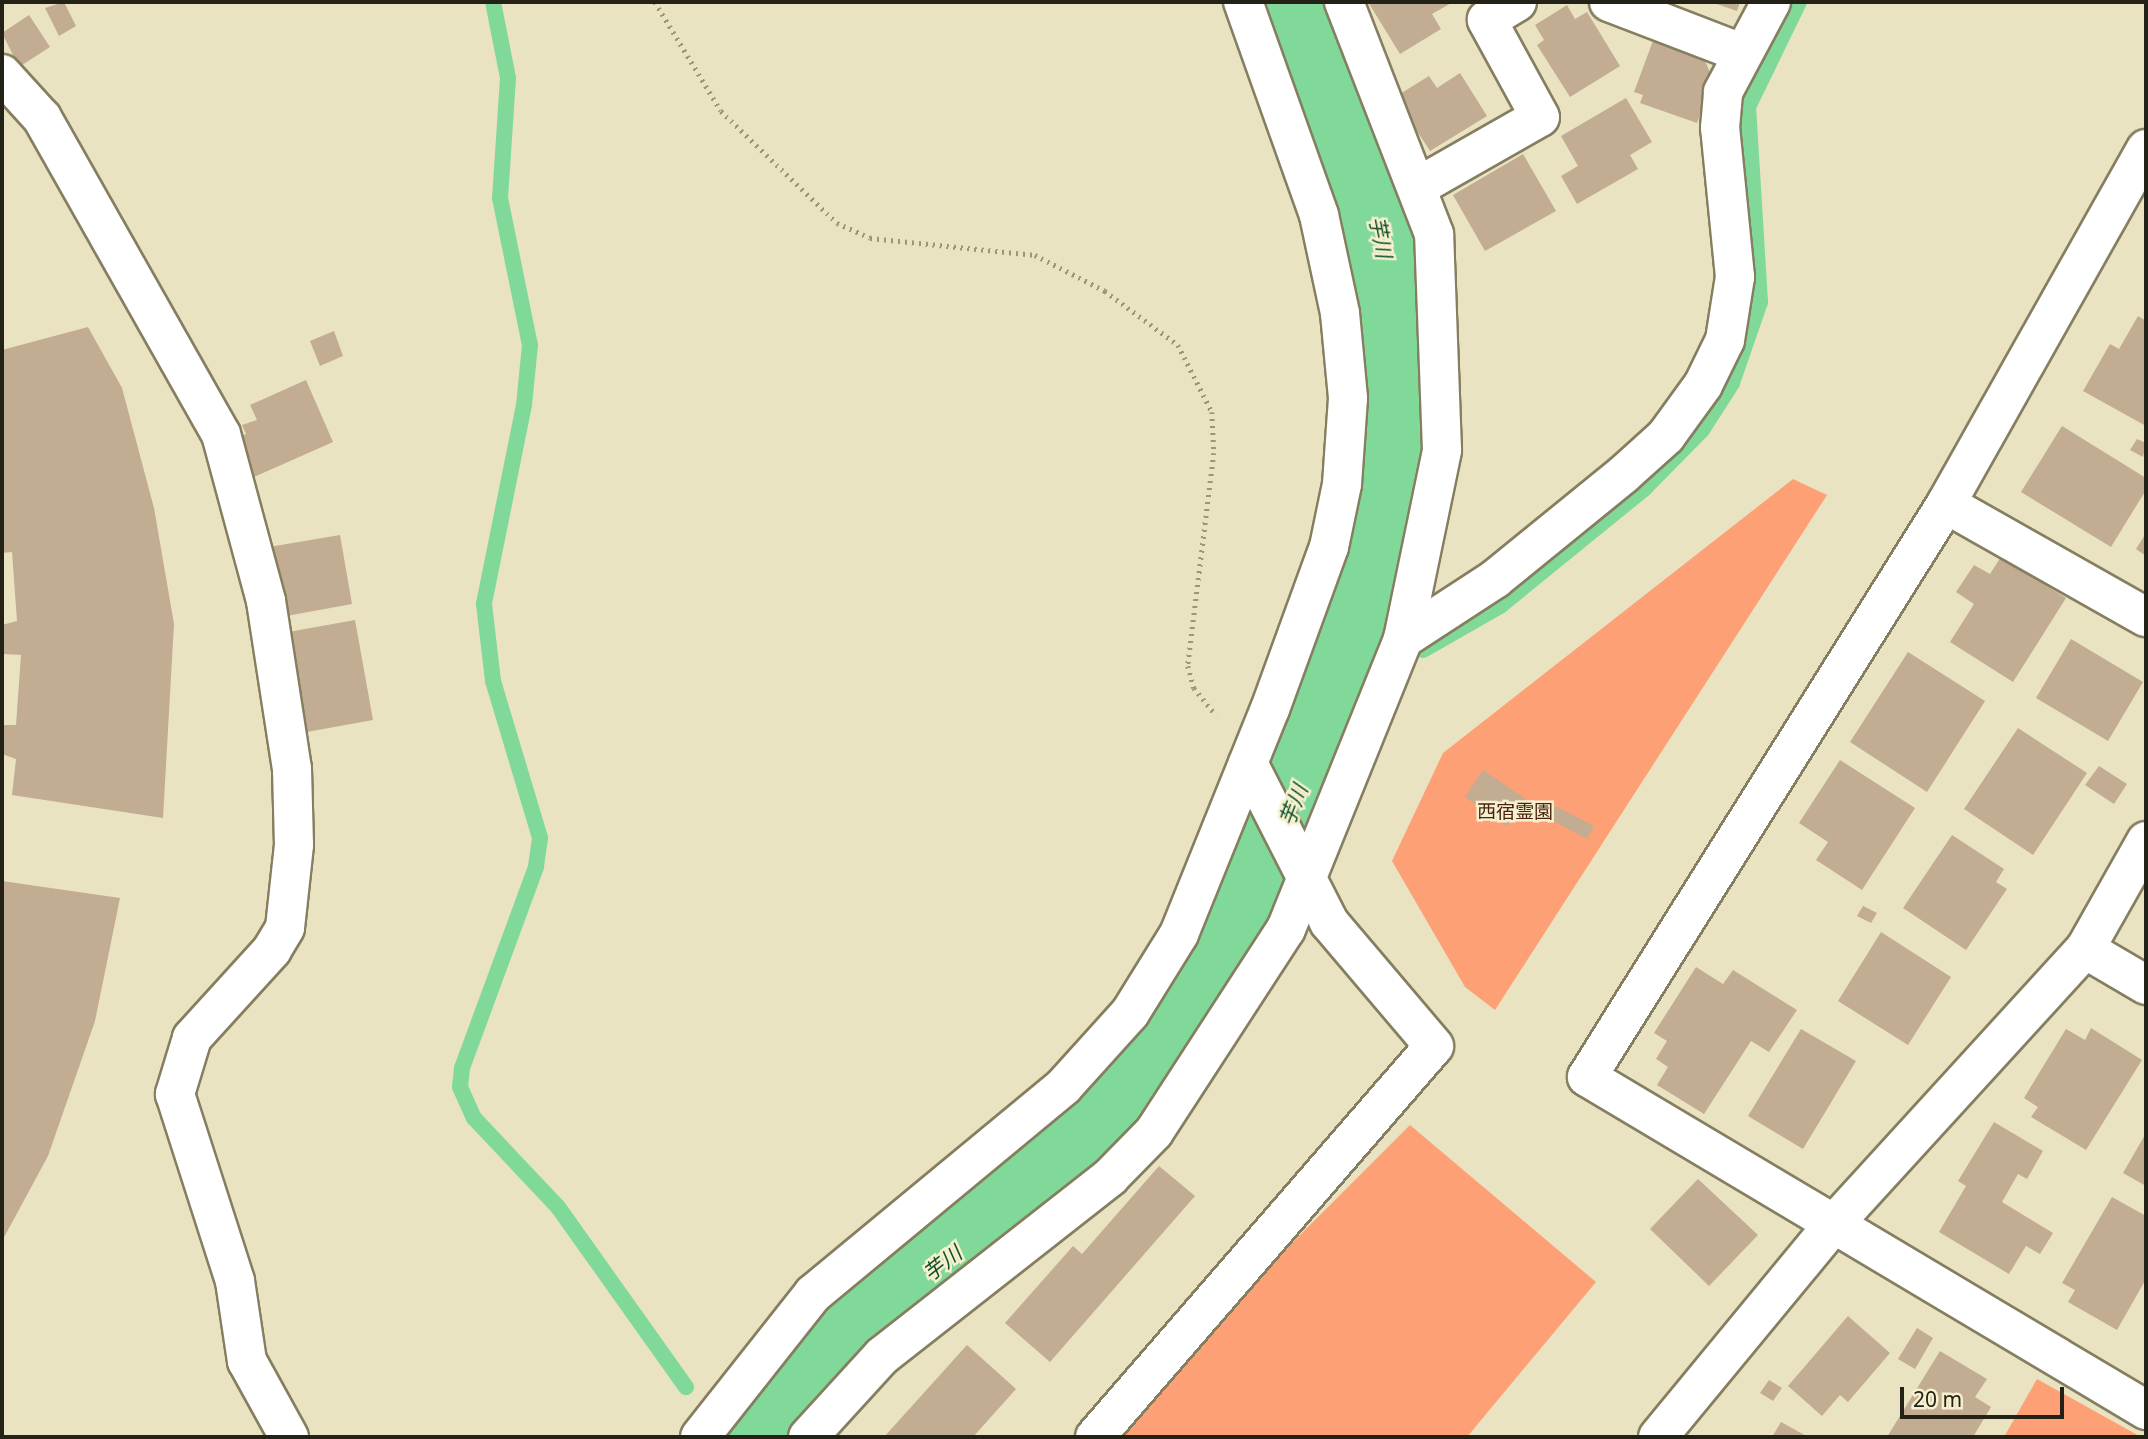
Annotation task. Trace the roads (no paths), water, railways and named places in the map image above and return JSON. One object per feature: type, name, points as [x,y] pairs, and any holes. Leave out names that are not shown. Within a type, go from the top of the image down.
[{"type":"street","points":[[700,1437],[813,1294],[1064,1086],[1130,1013],[1179,934],[1248,763],[1329,547],[1342,484],[1348,398],[1340,313],[1319,215],[1243,2]]},
{"type":"street","points":[[808,1437],[882,1356],[1141,1149],[1241,1006],[1303,872],[1404,639],[1435,507],[1442,439],[1434,234],[1419,186],[1344,2]]},
{"type":"street","points":[[1419,186],[1540,117],[1487,20],[1517,2]]},
{"type":"street","points":[[1609,2],[1739,52]]},
{"type":"street","points":[[1404,639],[1495,579],[1624,474],[1666,436],[1703,386],[1732,309],[1734,267],[1720,128],[1723,92],[1739,52],[1771,2]]},
{"type":"street","points":[[2,75],[42,118],[221,434],[266,601],[292,769],[294,845],[285,928],[272,950],[192,1038],[175,1094],[235,1282],[247,1361],[289,1437]]},
{"type":"street","points":[[2146,149],[1946,504],[1587,1077],[1831,1227],[2146,1410]]},
{"type":"street","points":[[1946,504],[2146,617]]},
{"type":"street","points":[[1095,1437],[1434,1046],[1329,922],[1248,763]]},
{"type":"street","points":[[1658,1437],[1831,1227],[2085,949],[2146,841]]},
{"type":"street","points":[[2085,949],[2146,985]]},
{"type":"waterway","points":[[493,2],[508,78],[500,198],[530,345],[524,405],[484,604],[493,681],[540,838],[536,867],[462,1068],[460,1087],[474,1118],[558,1207],[686,1387]]},
{"type":"waterway","name":"芋川","points":[[765,1437],[879,1313],[1062,1168],[1146,1080],[1225,960],[1274,855],[1338,689],[1392,529],[1401,472],[1402,364],[1381,226],[1302,2]]},
{"type":"waterway","points":[[1423,650],[1500,606],[1645,488],[1702,430],[1732,383],[1760,302],[1748,107],[1799,2]]},
{"type":"park label","name":"西宿霊園","points":[[1515,812]]}]
